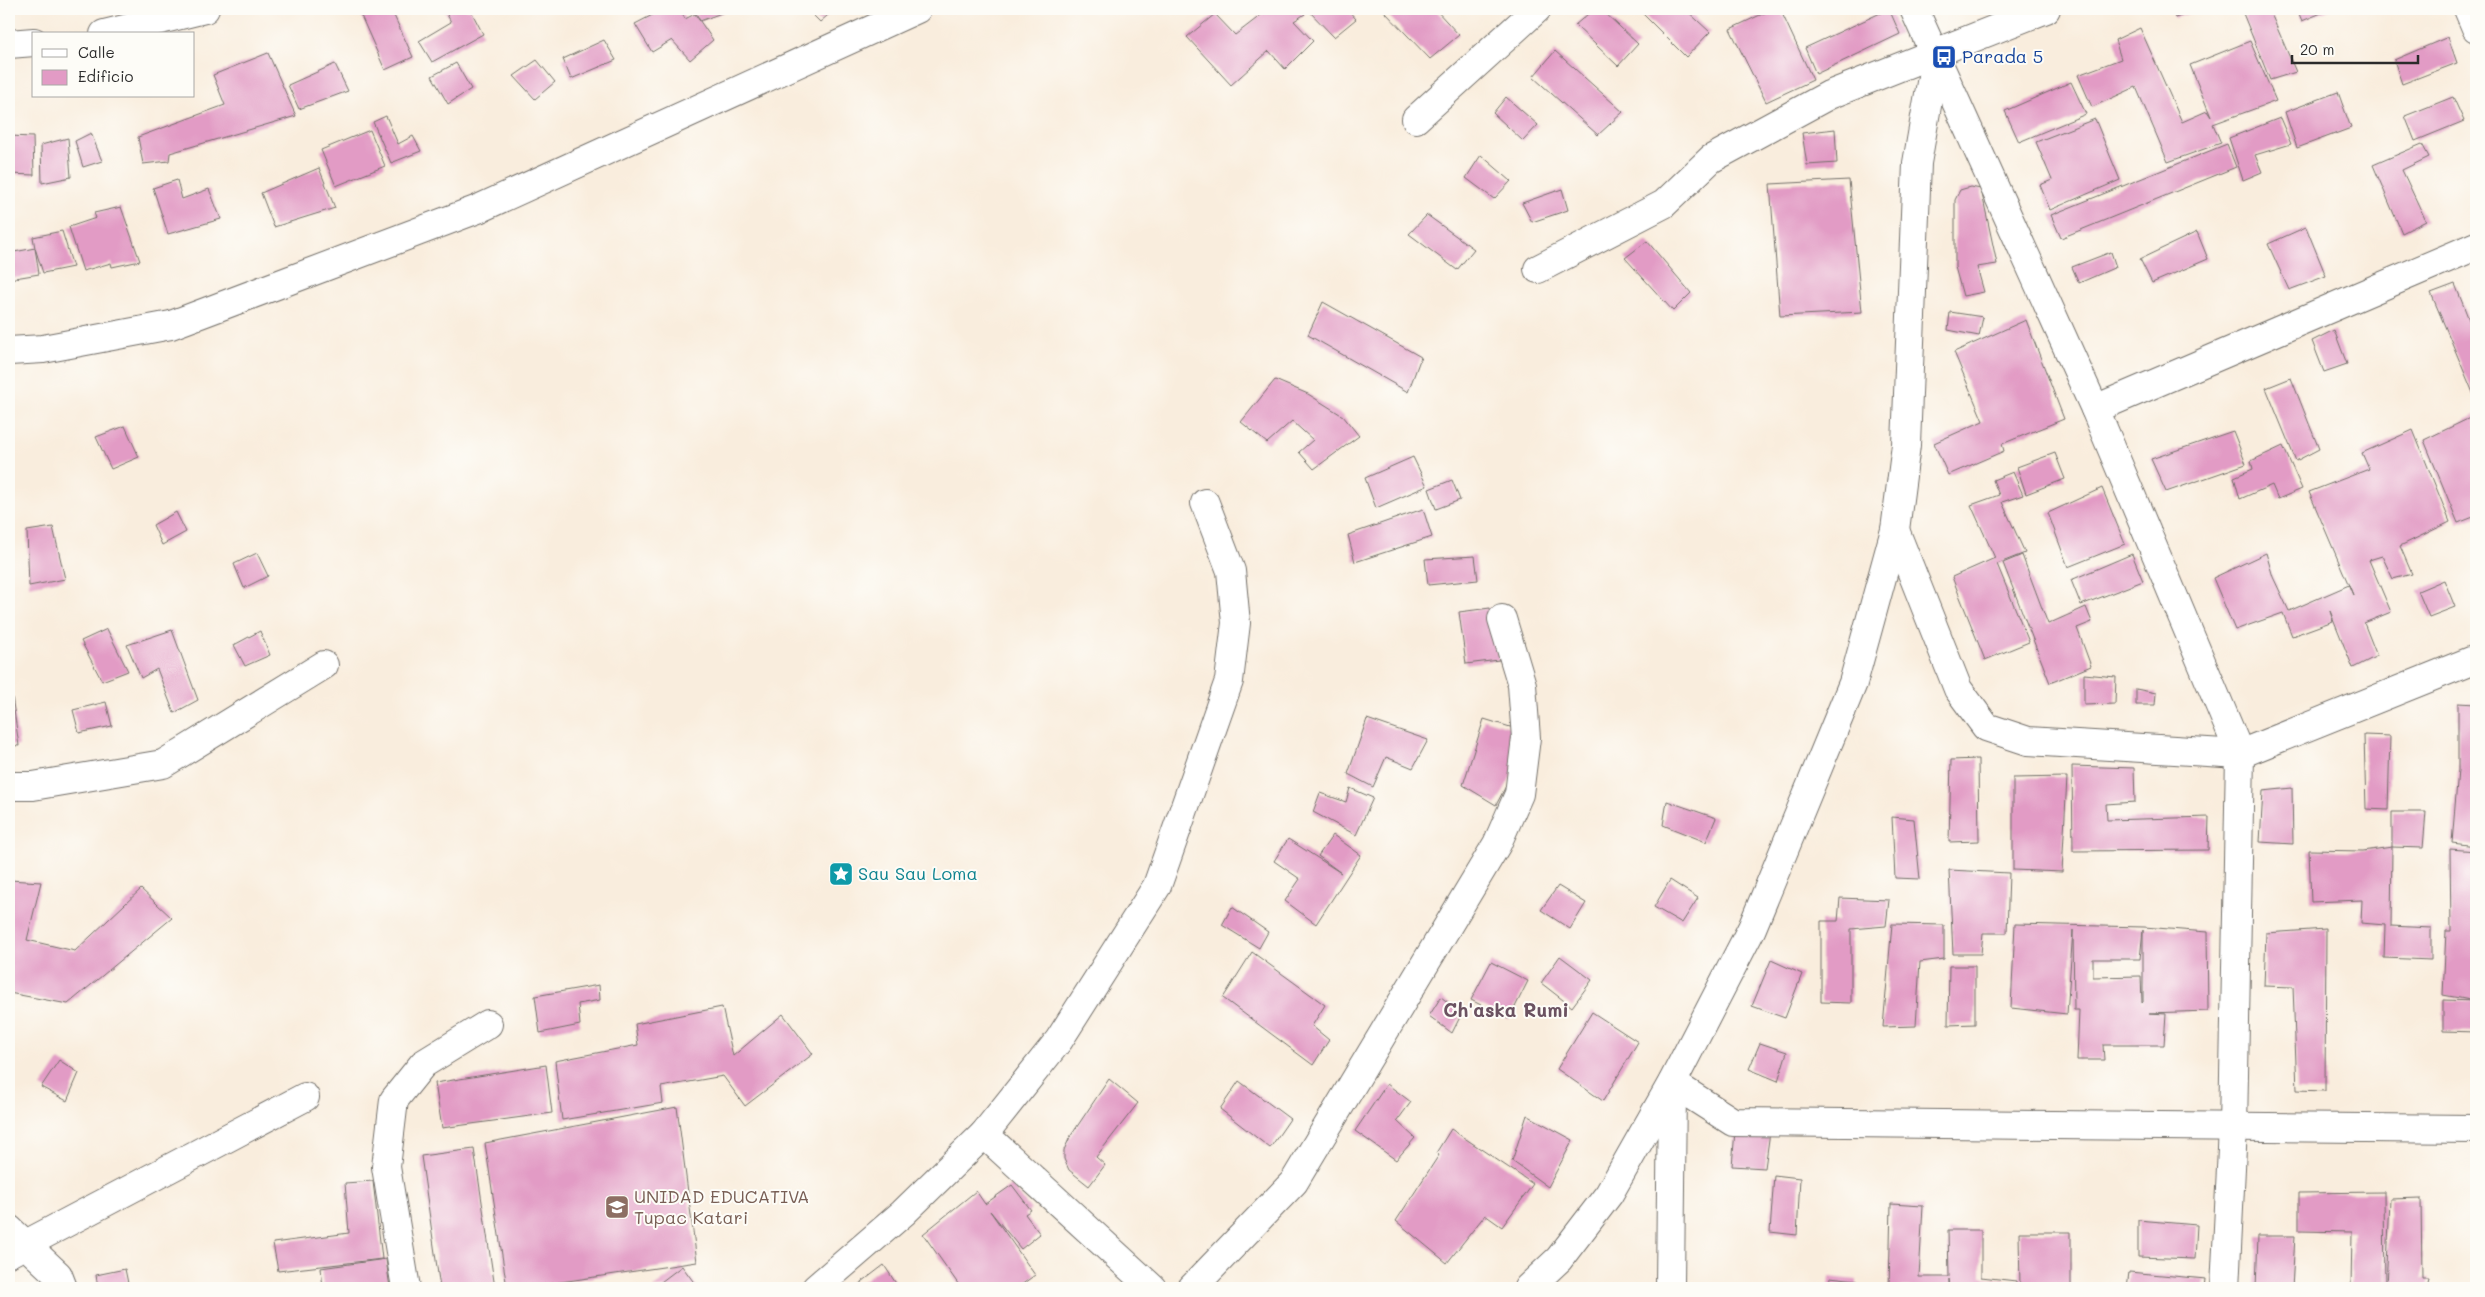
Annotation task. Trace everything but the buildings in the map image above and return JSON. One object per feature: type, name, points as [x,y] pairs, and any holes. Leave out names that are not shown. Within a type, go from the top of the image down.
[{"type":"street","points":[[112,32],[204,9]]},
{"type":"street","points":[[9,351],[43,349],[180,322],[478,210],[917,9]]},
{"type":"street","points":[[1416,119],[1537,9]]},
{"type":"street","points":[[1914,9],[2095,409],[2240,754],[2233,1128],[2226,1288]]},
{"type":"street","points":[[1538,269],[1664,204],[1711,159],[1829,95],[2046,9]]},
{"type":"street","points":[[2468,9],[2476,28]]},
{"type":"street","points":[[9,44],[32,42]]},
{"type":"street","points":[[1528,1288],[1559,1259],[1609,1194],[1672,1083],[1752,928],[1853,683],[1895,530],[1906,445],[1917,163],[1936,54]]},
{"type":"street","points":[[2095,409],[2476,246]]},
{"type":"street","points":[[816,1288],[903,1213],[984,1134],[1059,1040],[1157,886],[1229,681],[1236,623],[1231,571],[1205,504]]},
{"type":"street","points":[[1895,530],[1958,689],[1986,727],[2028,741],[2240,754],[2476,659]]},
{"type":"street","points":[[1192,1288],[1294,1182],[1497,844],[1519,794],[1526,738],[1522,685],[1502,619]]},
{"type":"street","points":[[9,786],[33,786],[164,764],[324,665]]},
{"type":"street","points":[[406,1288],[386,1167],[394,1100],[423,1064],[488,1024]]},
{"type":"street","points":[[1672,1083],[1733,1122],[2476,1129]]},
{"type":"street","points":[[1670,1288],[1672,1083]]},
{"type":"street","points":[[63,1288],[58,1275],[14,1242],[305,1098]]},
{"type":"street","points":[[984,1134],[1152,1288]]},
{"type":"place","name":"Parada 5","points":[[1944,57]]},
{"type":"place","name":"Sau Sau Loma","points":[[841,874]]},
{"type":"place","name":"UNIDAD EDUCATIVA Tupac Katari","points":[[617,1207]]},
{"type":"district","name":"Ch'aska Rumi","points":[[1506,1010]]}]
